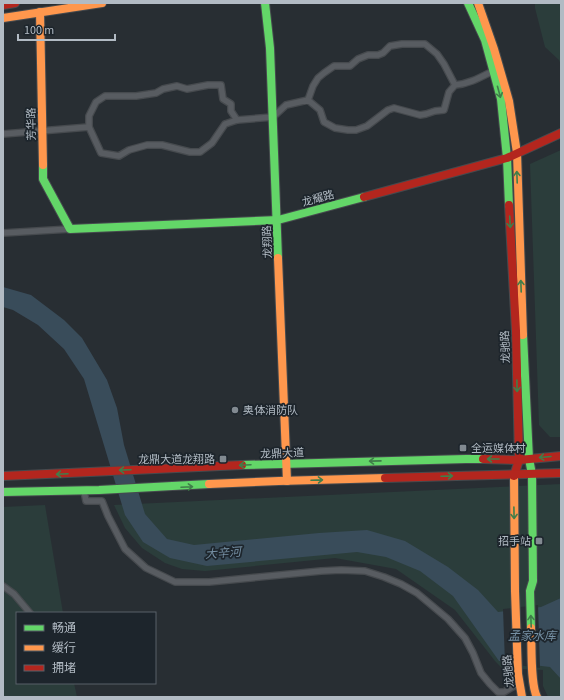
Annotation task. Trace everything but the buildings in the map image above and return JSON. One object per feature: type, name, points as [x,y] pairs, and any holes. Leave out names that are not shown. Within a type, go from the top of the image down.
[{"type":"main road","points":[[3,5],[15,3]]},
{"type":"main road","points":[[3,18],[102,3]]},
{"type":"main road","name":"龙翔路","points":[[265,3],[270,48],[278,220],[287,481]]},
{"type":"main road","name":"龙驰路","points":[[468,3],[485,40],[501,99],[507,158],[516,331],[519,460],[514,474],[515,591],[518,674],[521,697]]},
{"type":"main road","name":"龙驰路","points":[[478,3],[510,101],[517,153],[524,367],[529,459],[532,474],[533,581],[530,590],[533,674],[536,695]]},
{"type":"main road","name":"芳华路","points":[[40,12],[43,179],[70,229]]},
{"type":"main road","name":"龙耀路","points":[[70,229],[278,220],[507,158],[561,133]]},
{"type":"main road","name":"龙鼎大道","points":[[3,476],[286,463],[466,459],[519,460],[561,456]]},
{"type":"main road","points":[[3,492],[148,489],[287,481],[561,473]]},
{"type":"street","points":[[308,100],[313,86],[318,78],[334,66],[350,66],[358,59],[368,55],[378,55],[383,53],[390,46],[402,44],[425,44],[444,64],[455,85]]},
{"type":"street","points":[[308,100],[320,110],[324,122],[335,128],[356,130],[367,126],[388,110],[394,108],[420,115],[444,110],[449,92],[455,85],[463,84],[493,71]]},
{"type":"street","points":[[237,120],[232,111],[231,104],[223,98],[221,85],[208,85],[187,89],[177,86],[163,89],[156,93],[136,96],[105,96],[96,102],[89,116],[89,127],[101,153],[119,156],[129,150],[147,145],[162,145],[190,152],[200,152],[212,143],[225,124],[237,120],[273,117],[286,105],[308,100]]},
{"type":"street","points":[[3,134],[89,127]]},
{"type":"street","points":[[3,233],[70,229]]},
{"type":"street","points":[[84,491],[86,501],[102,501],[125,549],[146,568],[175,582],[209,582],[340,570],[365,571],[384,576],[417,593],[448,619],[465,638],[481,673],[498,692],[504,692],[519,683]]},
{"type":"street","points":[[3,586],[14,594],[29,612]]},
{"type":"shaded area","points":[[535,3],[561,3],[561,65],[559,60],[545,47]]},
{"type":"shaded area","points":[[561,150],[561,437],[550,437],[539,425],[530,164]]},
{"type":"shaded area","points":[[561,484],[561,697],[548,697],[543,686],[543,670],[502,668],[455,610],[396,569],[335,558],[205,571],[182,569],[165,563],[142,548],[125,528],[114,505]]},
{"type":"shaded area","points":[[45,505],[63,612],[16,612],[16,684],[74,684],[77,697],[3,697],[3,507]]},
{"type":"water","name":"孟家水库","points":[[3,287],[31,295],[64,320],[82,338],[107,380],[117,408],[124,445],[145,514],[167,539],[194,545],[367,530],[405,541],[448,567],[478,590],[498,612],[541,607],[561,598],[561,679],[550,667],[499,661],[453,596],[420,571],[386,557],[357,552],[207,566],[170,558],[143,542],[125,515],[84,379],[64,349],[38,325],[13,310],[3,307]]},
{"type":"pier","points":[[538,605],[540,668],[505,663],[503,609]]},
{"type":"traffic: fast","points":[[265,3],[270,48],[278,258]]},
{"type":"traffic: fast","points":[[468,3],[485,40],[501,99],[507,158],[509,205]]},
{"type":"traffic: fast","points":[[43,165],[43,179],[70,229],[278,220],[364,197]]},
{"type":"traffic: fast","points":[[523,335],[529,459],[532,474],[533,581],[530,591],[531,628]]},
{"type":"traffic: fast","points":[[242,465],[483,459]]},
{"type":"traffic: fast","points":[[3,492],[99,490],[209,484]]},
{"type":"traffic: slow","points":[[3,18],[102,3]]},
{"type":"traffic: slow","points":[[478,3],[494,49],[509,101],[517,153],[523,335]]},
{"type":"traffic: slow","points":[[40,12],[43,165]]},
{"type":"traffic: slow","points":[[278,258],[287,481]]},
{"type":"traffic: slow","points":[[514,476],[515,591],[518,674],[522,697]]},
{"type":"traffic: slow","points":[[209,484],[385,478]]},
{"type":"traffic: slow","points":[[531,628],[532,674],[537,697]]},
{"type":"traffic: jam","points":[[3,5],[15,3]]},
{"type":"traffic: jam","points":[[364,197],[507,158],[561,133]]},
{"type":"traffic: jam","points":[[509,205],[516,331],[519,460],[514,476]]},
{"type":"traffic: jam","points":[[483,459],[519,460],[561,456]]},
{"type":"traffic: jam","points":[[3,476],[242,465]]},
{"type":"traffic: jam","points":[[385,478],[561,473]]},
{"type":"place","name":"奥体消防队","points":[[235,410]]},
{"type":"place","name":"全运媒体村","points":[[463,448]]},
{"type":"place","name":"龙鼎大道龙翔路","points":[[223,459]]},
{"type":"place","name":"招手站","points":[[539,541]]},
{"type":"water label","name":"大辛河","points":[[223,553]]}]
